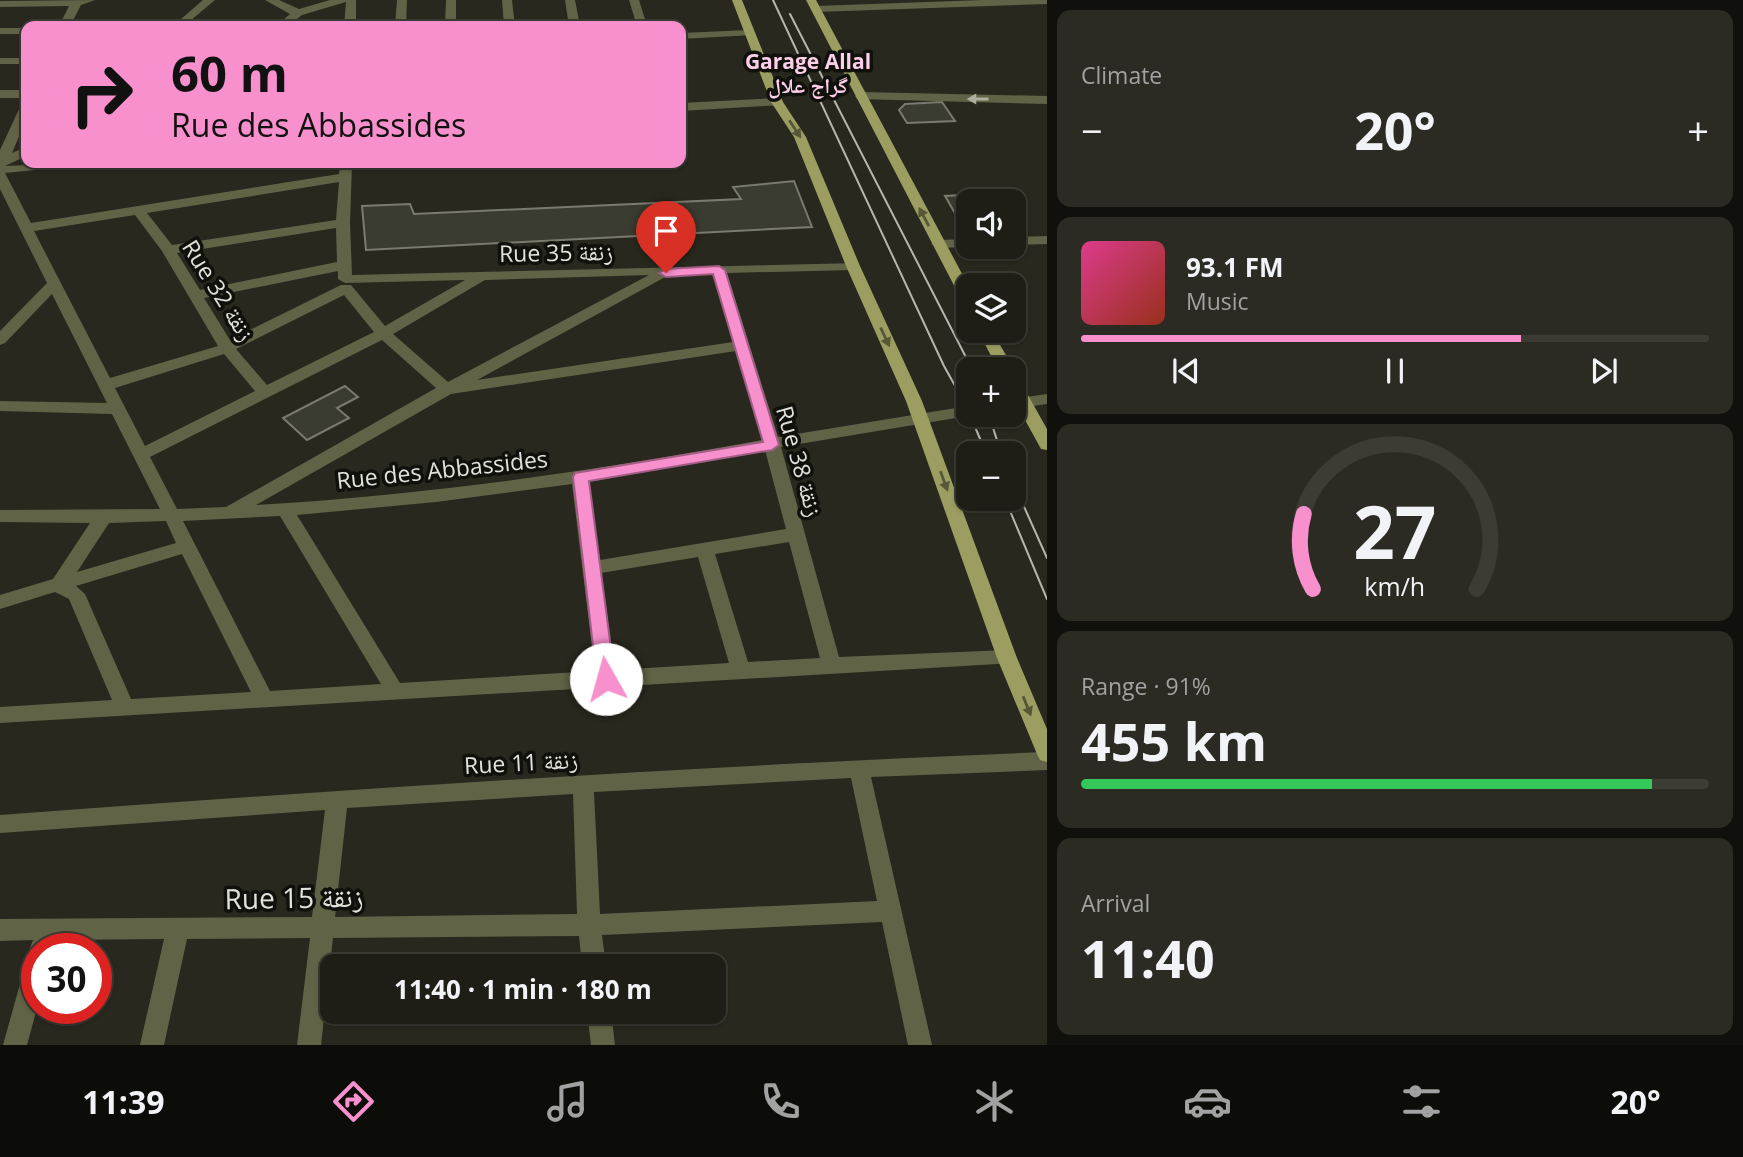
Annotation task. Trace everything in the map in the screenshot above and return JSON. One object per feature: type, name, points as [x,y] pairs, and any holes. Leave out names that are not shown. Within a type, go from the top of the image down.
[{"type":"main road","points":[[737,0],[777,102],[800,137],[853,266],[920,417],[1007,657],[1046,754]]},
{"type":"main road","points":[[814,5],[956,276]]},
{"type":"main road","points":[[1026,416],[1046,445]]},
{"type":"street","points":[[0,4],[90,0]]},
{"type":"street","points":[[184,21],[210,0]]},
{"type":"street","points":[[270,0],[298,13]]},
{"type":"street","points":[[288,21],[298,13],[342,0]]},
{"type":"street","points":[[351,0],[351,21]]},
{"type":"street","points":[[401,21],[402,0]]},
{"type":"street","points":[[451,0],[451,21]]},
{"type":"street","points":[[507,0],[509,21]]},
{"type":"street","points":[[570,0],[574,21]]},
{"type":"street","points":[[634,0],[640,21]]},
{"type":"street","points":[[68,21],[78,1]]},
{"type":"street","points":[[814,5],[1046,1]]},
{"type":"street","points":[[297,21],[298,13]]},
{"type":"street","points":[[0,32],[21,31]]},
{"type":"street","points":[[686,36],[749,33]]},
{"type":"street","points":[[0,61],[21,61]]},
{"type":"street","points":[[0,94],[21,94]]},
{"type":"street","points":[[861,96],[1046,100]]},
{"type":"street","points":[[686,107],[777,102]]},
{"type":"street","points":[[21,118],[0,168],[26,228],[264,699]]},
{"type":"street","points":[[0,129],[16,128]]},
{"type":"street","points":[[0,168],[21,154]]},
{"type":"street","points":[[0,168],[21,166]]},
{"type":"street","points":[[26,228],[138,210],[345,170],[345,277],[383,333],[447,389],[740,346]]},
{"type":"street","name":"Rue 32 زنقة","points":[[138,210],[167,250],[227,348],[264,393]]},
{"type":"street","points":[[167,250],[343,223]]},
{"type":"street","points":[[1026,241],[1046,240]]},
{"type":"street","points":[[939,244],[956,243]]},
{"type":"street","name":"Rue 35 زنقة","points":[[194,296],[345,277],[666,273],[853,266]]},
{"type":"street","name":"Rue 38 زنقة","points":[[719,270],[772,445],[832,665]]},
{"type":"street","points":[[225,514],[447,389],[666,273]]},
{"type":"street","points":[[141,455],[383,333],[482,276]]},
{"type":"street","points":[[106,385],[227,348],[345,277]]},
{"type":"street","points":[[0,340],[7,323],[54,284]]},
{"type":"street","points":[[1026,403],[1046,399]]},
{"type":"street","points":[[0,406],[117,409]]},
{"type":"street","name":"Rue des Abbassides","points":[[0,516],[102,519],[285,509],[580,477],[956,412]]},
{"type":"street","points":[[580,477],[606,679]]},
{"type":"street","points":[[285,509],[395,691]]},
{"type":"street","points":[[58,586],[102,519]]},
{"type":"street","points":[[592,568],[796,534]]},
{"type":"street","points":[[0,603],[187,546]]},
{"type":"street","points":[[705,549],[741,671]]},
{"type":"street","points":[[58,586],[76,594],[125,707]]},
{"type":"street","points":[[0,715],[1007,657]]},
{"type":"street","name":"Rue 11 زنقة","points":[[0,824],[337,799],[859,768],[1046,761]]},
{"type":"street","points":[[859,768],[920,1045]]},
{"type":"street","points":[[583,785],[593,954]]},
{"type":"street","points":[[309,1045],[337,799]]},
{"type":"street","name":"Rue 15 زنقة","points":[[112,934],[178,929],[322,926],[589,925],[890,911]]},
{"type":"street","points":[[152,1045],[178,929]]},
{"type":"street","name":"Rue 15 زنقة","points":[[0,930],[21,934]]},
{"type":"street","points":[[15,1045],[21,1023]]},
{"type":"street","points":[[600,1024],[603,1045]]},
{"type":"building","points":[[942,102],[955,121],[907,123],[899,110],[905,104]]},
{"type":"building","points":[[794,181],[812,227],[366,250],[362,206],[410,204],[414,214],[741,199],[733,187]]},
{"type":"building","points":[[956,195],[956,215],[945,196]]},
{"type":"building","points":[[345,386],[358,397],[337,408],[349,418],[307,440],[283,418]]},
{"type":"tram line","points":[[773,0],[956,388]]},
{"type":"tram line","points":[[790,14],[966,357]]},
{"type":"tram line","points":[[975,427],[981,441]]},
{"type":"tram line","points":[[993,427],[997,441]]},
{"type":"tram line","points":[[1010,511],[1047,599]]},
{"type":"tram line","points":[[1026,511],[1047,558]]},
{"type":"district","name":"Garage Allal گراج علال","points":[[808,73]]},
{"type":"route","points":[[606,679],[580,477],[772,445],[719,270],[666,273]]}]
